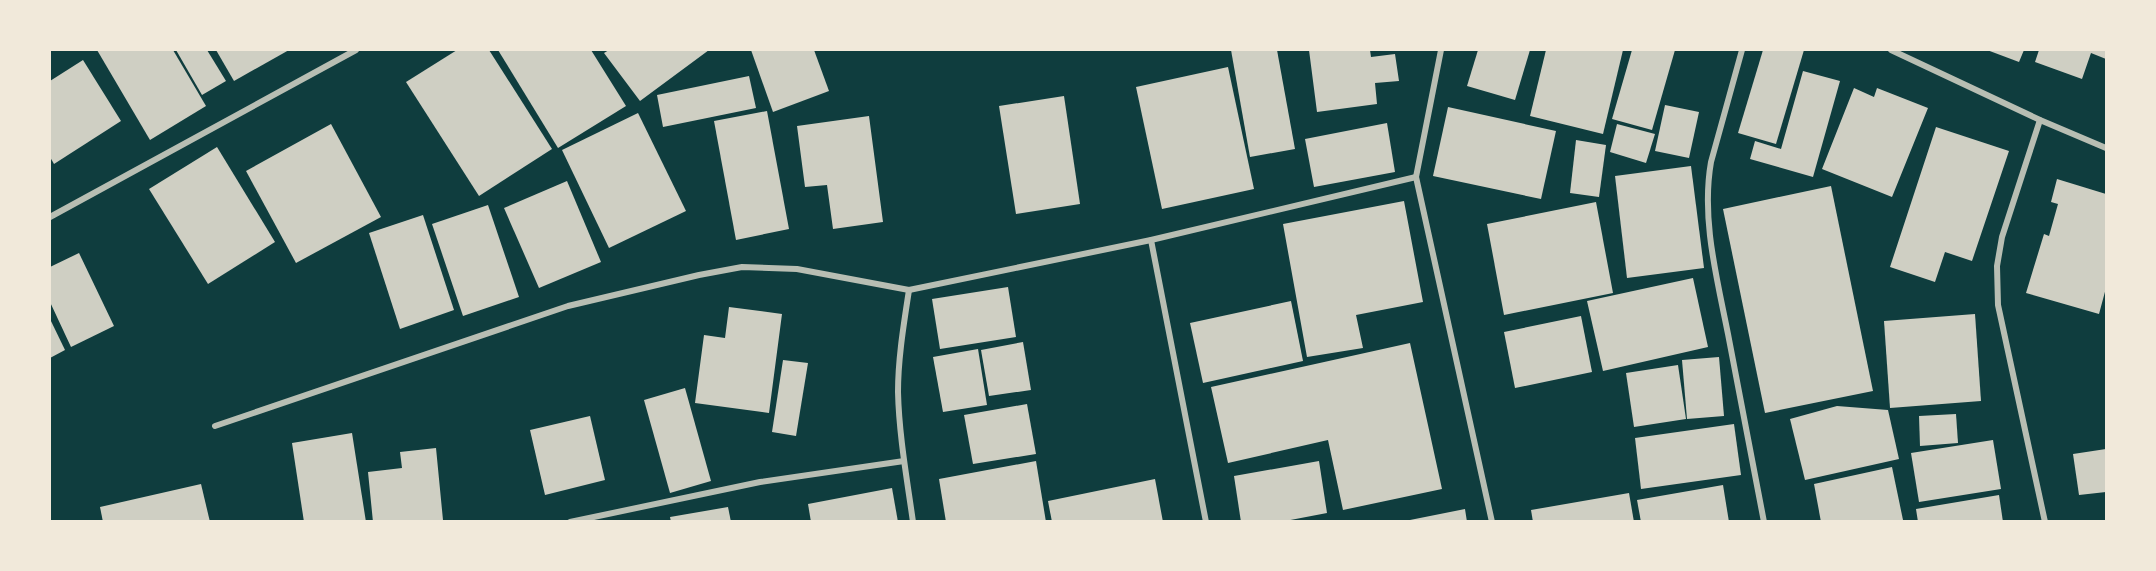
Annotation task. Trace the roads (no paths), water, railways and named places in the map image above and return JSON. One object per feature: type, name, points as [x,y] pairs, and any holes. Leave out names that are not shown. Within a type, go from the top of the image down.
[{"type":"street","points":[[50,217],[356,50]]},
{"type":"street","points":[[1441,50],[1416,177],[1492,522]]},
{"type":"street","points":[[1742,50],[1711,162],[1708,201],[1712,248],[1764,522]]},
{"type":"street","points":[[1891,50],[2040,120],[2106,148]]},
{"type":"street","points":[[2040,120],[2002,237],[1997,266],[1998,305],[2045,522]]},
{"type":"street","points":[[214,426],[568,306],[699,275],[742,267],[797,269],[909,290],[1151,240],[1416,177]]},
{"type":"street","points":[[1151,240],[1206,522]]},
{"type":"street","points":[[909,290],[898,391],[904,461],[913,522]]},
{"type":"street","points":[[570,522],[760,482],[904,461]]}]
